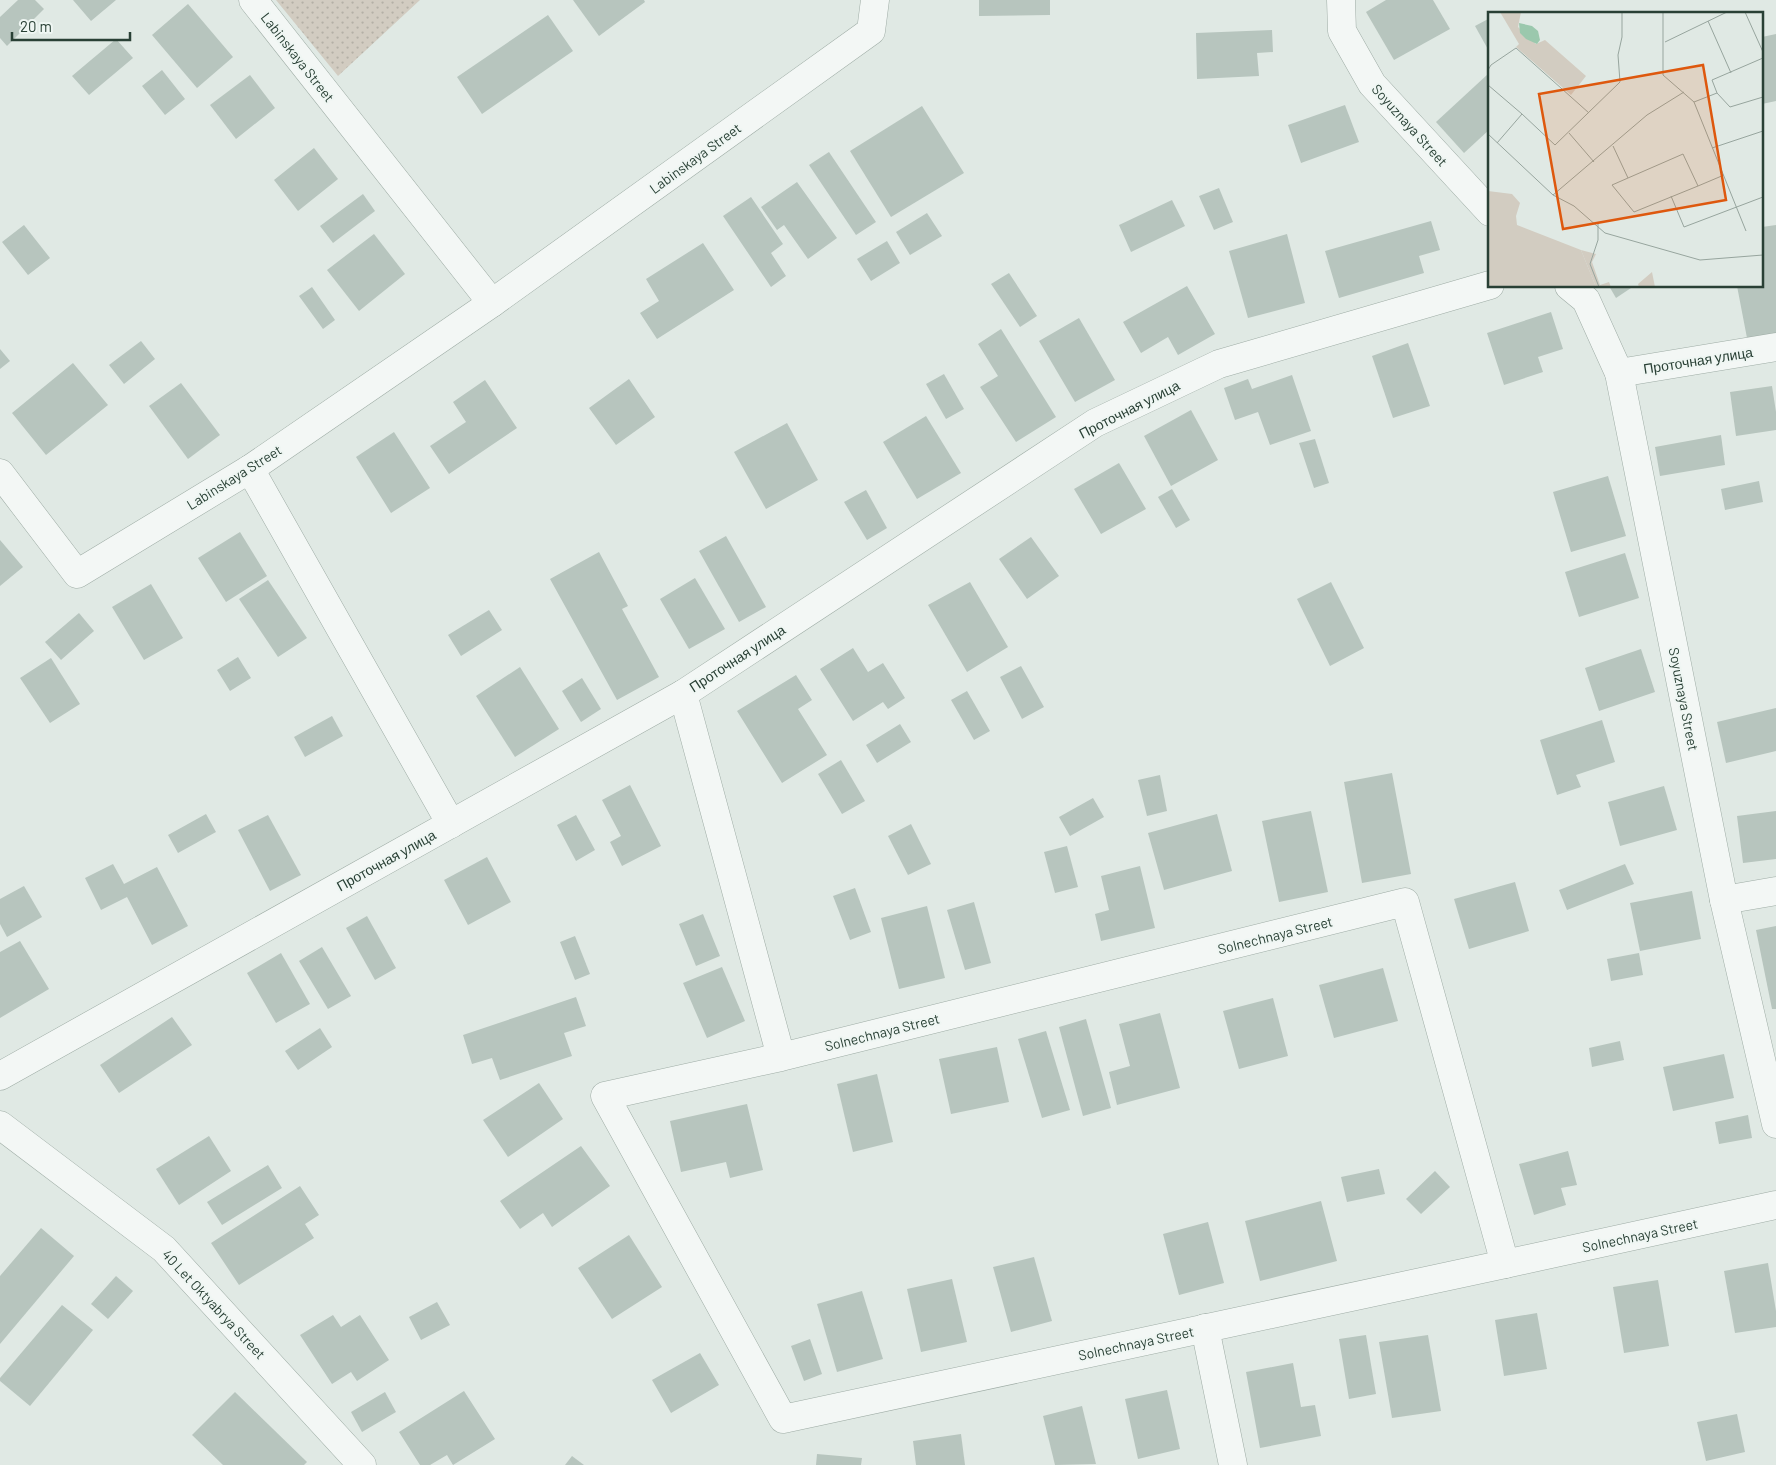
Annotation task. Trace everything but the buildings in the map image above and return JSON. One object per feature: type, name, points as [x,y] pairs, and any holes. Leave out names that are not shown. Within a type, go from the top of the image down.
[{"type":"street","name":"Labinskaya Street","points":[[253,0],[492,303]]},
{"type":"street","name":"Labinskaya Street","points":[[0,473],[77,574],[250,468],[492,303],[871,31],[874,0]]},
{"type":"street","name":"Soyuznaya Street","points":[[1341,0],[1342,31],[1372,84],[1488,210]]},
{"type":"street","name":"Проточная улица","points":[[0,1076],[683,694],[1095,423],[1219,364],[1488,286]]},
{"type":"street","name":"Soyuznaya Street","points":[[1571,288],[1586,300],[1620,373],[1724,900],[1776,1124]]},
{"type":"street","name":"Проточная улица","points":[[1620,373],[1776,347]]},
{"type":"street","points":[[250,468],[451,824]]},
{"type":"street","points":[[683,694],[781,1057]]},
{"type":"street","points":[[1724,900],[1776,891]]},
{"type":"street","name":"Solnechnaya Street","points":[[1505,1264],[1406,902],[781,1057],[605,1096],[783,1419],[1776,1206]]},
{"type":"street","name":"40 Let Oktyabrya Street","points":[[0,1125],[164,1249],[362,1465]]},
{"type":"street","name":"Solnechnaya Street","points":[[1205,1328],[1232,1465]]},
{"type":"shaded area","points":[[276,0],[420,0],[338,76]]}]
